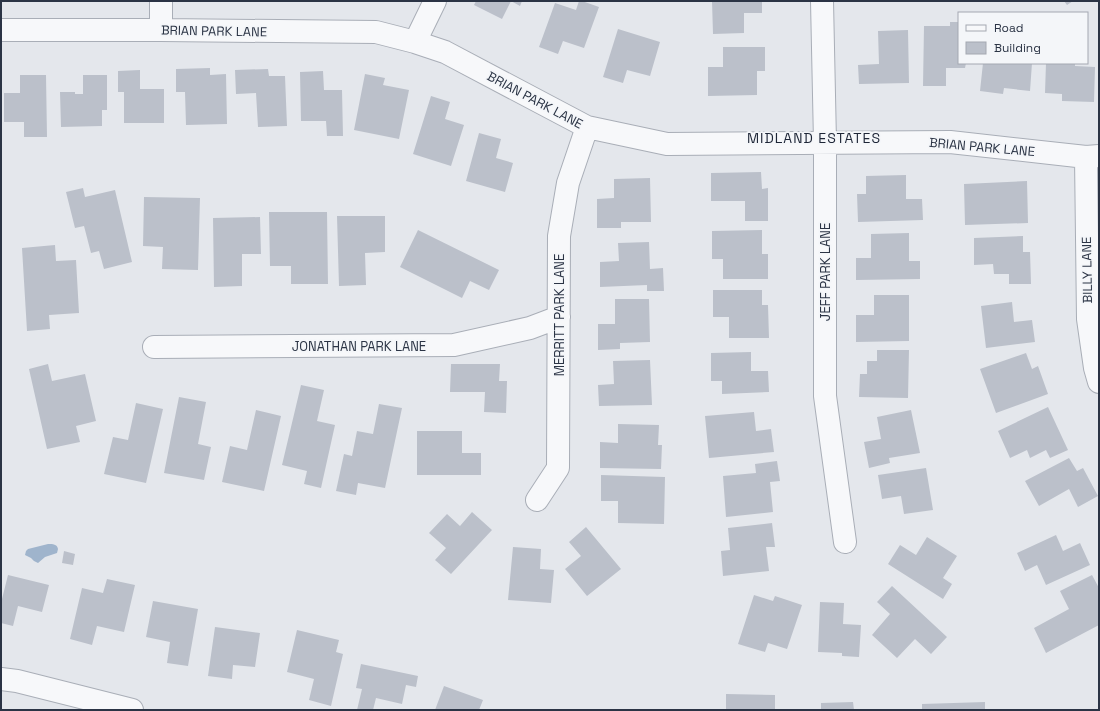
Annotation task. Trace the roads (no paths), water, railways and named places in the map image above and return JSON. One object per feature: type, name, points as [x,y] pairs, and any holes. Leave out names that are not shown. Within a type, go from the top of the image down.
[{"type":"street","points":[[161,1],[161,30]]},
{"type":"street","points":[[415,42],[435,1]]},
{"type":"street","name":"JEFF PARK LANE","points":[[822,1],[825,142],[825,396],[845,542]]},
{"type":"street","name":"BRIAN PARK LANE","points":[[1,30],[376,32],[415,42],[445,52],[587,127],[667,144],[950,142],[1092,157]]},
{"type":"street","name":"MERRITT PARK LANE","points":[[537,500],[558,468],[559,236],[568,183],[587,127]]},
{"type":"street","name":"BILLY LANE","points":[[1092,157],[1088,319],[1095,368],[1099,382]]},
{"type":"street","name":"JONATHAN PARK LANE","points":[[154,347],[454,345],[530,328],[559,317]]},
{"type":"street","points":[[1,679],[17,681],[132,710]]},
{"type":"water","points":[[48,544],[57,546],[57,553],[45,557],[38,563],[25,555],[28,549]]},
{"type":"district","name":"MIDLAND ESTATES","points":[[814,138]]}]
